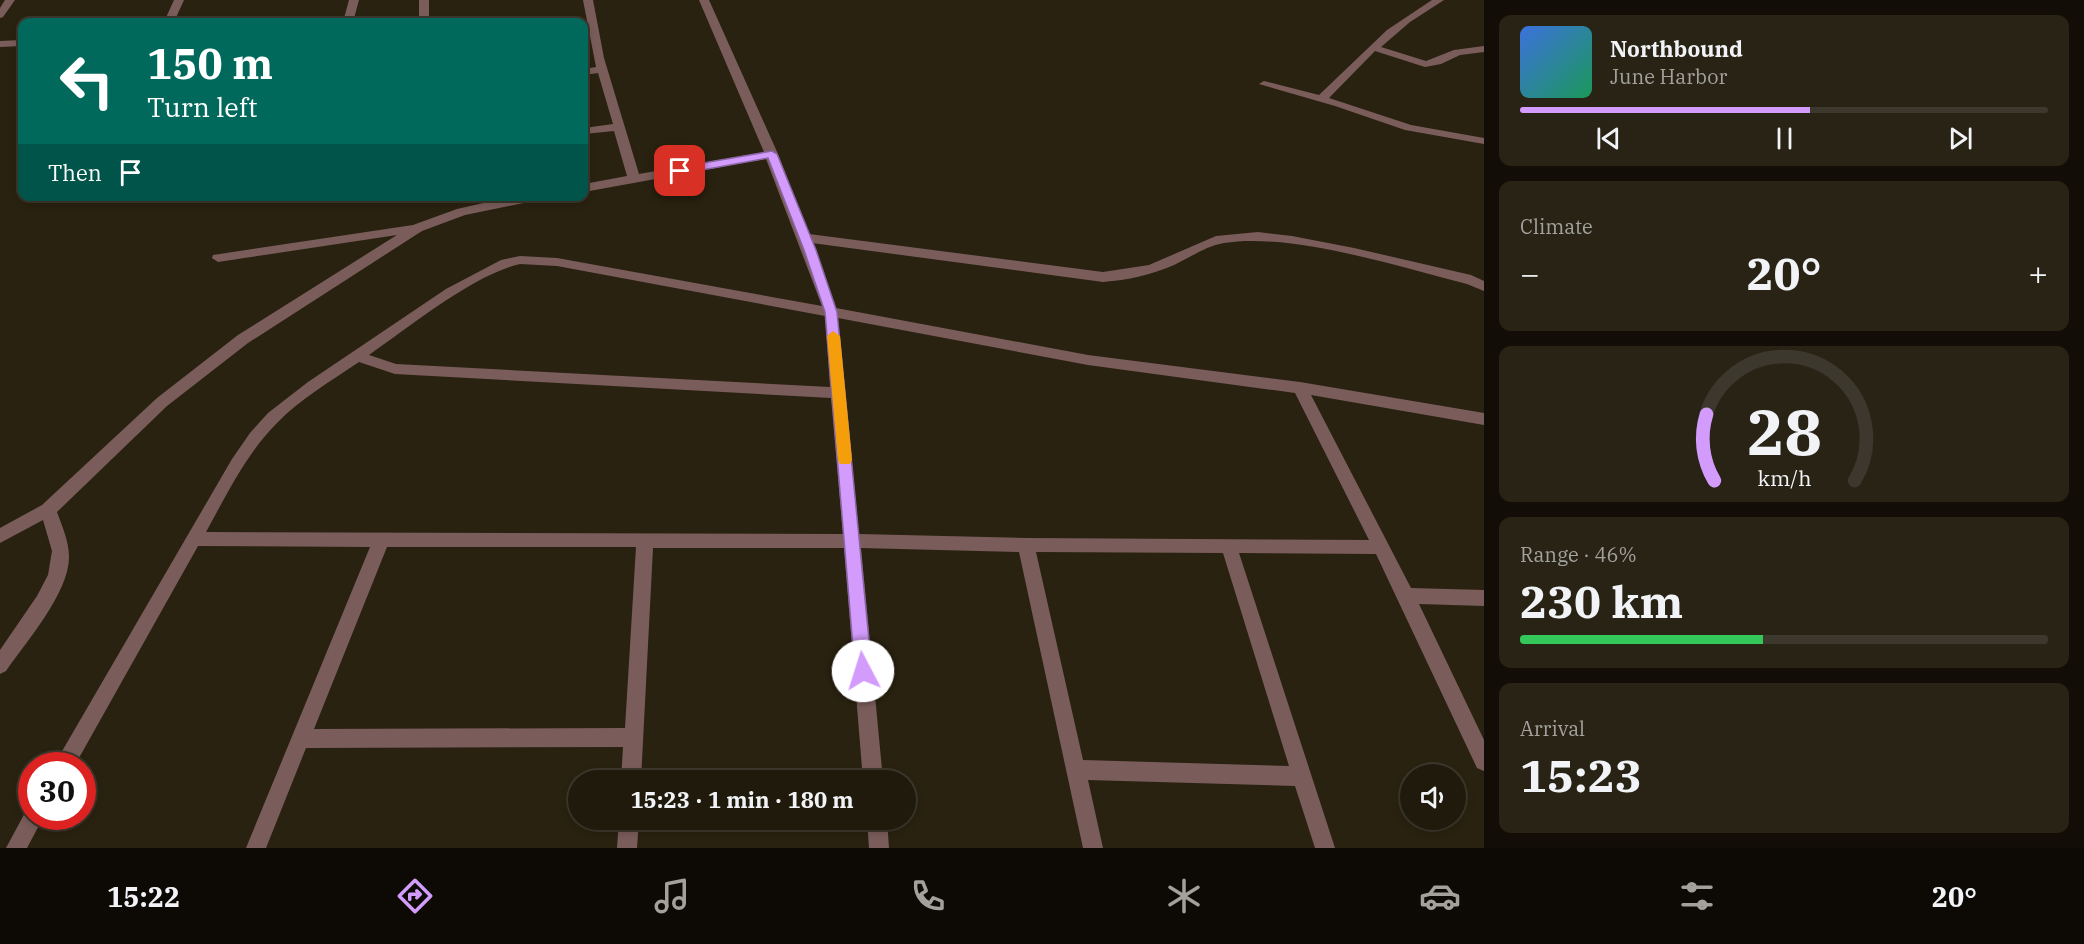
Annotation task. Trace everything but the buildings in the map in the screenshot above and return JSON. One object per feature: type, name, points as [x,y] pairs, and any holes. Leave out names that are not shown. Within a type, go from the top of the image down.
[{"type":"street","points":[[0,15],[10,0]]},
{"type":"street","points":[[172,18],[179,0]]},
{"type":"street","points":[[349,18],[354,0]]},
{"type":"street","points":[[424,0],[424,18]]},
{"type":"street","points":[[588,0],[588,30],[602,69],[634,179]]},
{"type":"street","points":[[704,0],[772,154],[831,312],[872,770]]},
{"type":"street","points":[[1321,100],[1375,48],[1427,6],[1438,0]]},
{"type":"street","points":[[0,44],[18,43]]},
{"type":"street","points":[[1375,48],[1425,64],[1437,62],[1458,52],[1484,49]]},
{"type":"street","points":[[588,71],[602,69]]},
{"type":"street","points":[[1264,84],[1408,128],[1484,141]]},
{"type":"street","points":[[588,131],[619,127]]},
{"type":"street","points":[[588,187],[772,154]]},
{"type":"street","points":[[0,536],[48,510],[162,402],[243,339],[418,228],[468,209],[511,201]]},
{"type":"street","points":[[218,258],[418,228]]},
{"type":"street","points":[[805,238],[1111,277],[1153,270],[1202,245],[1222,239],[1249,236],[1287,239],[1357,252],[1471,280],[1484,286]]},
{"type":"street","points":[[71,752],[255,437],[273,417],[357,356],[501,264],[520,260],[556,262],[1088,360],[1300,388],[1484,419]]},
{"type":"street","points":[[357,356],[395,369],[838,393]]},
{"type":"street","points":[[1300,388],[1406,596],[1484,761]]},
{"type":"street","points":[[0,665],[49,591],[60,564],[58,539],[48,510]]},
{"type":"street","points":[[194,539],[852,541],[1026,545],[1381,547]]},
{"type":"street","points":[[256,848],[381,540]]},
{"type":"street","points":[[631,770],[645,540]]},
{"type":"street","points":[[1026,545],[1092,848]]},
{"type":"street","points":[[1229,547],[1325,848]]},
{"type":"street","points":[[1406,596],[1484,598]]},
{"type":"street","points":[[300,739],[633,737]]},
{"type":"street","points":[[1075,770],[1302,776]]},
{"type":"street","points":[[16,848],[26,830]]},
{"type":"street","points":[[627,848],[628,830]]},
{"type":"street","points":[[878,830],[879,848]]},
{"type":"slow traffic","points":[[833,336],[845,460]]},
{"type":"route","points":[[680,171],[772,154],[810,250],[831,312],[863,671]]}]
